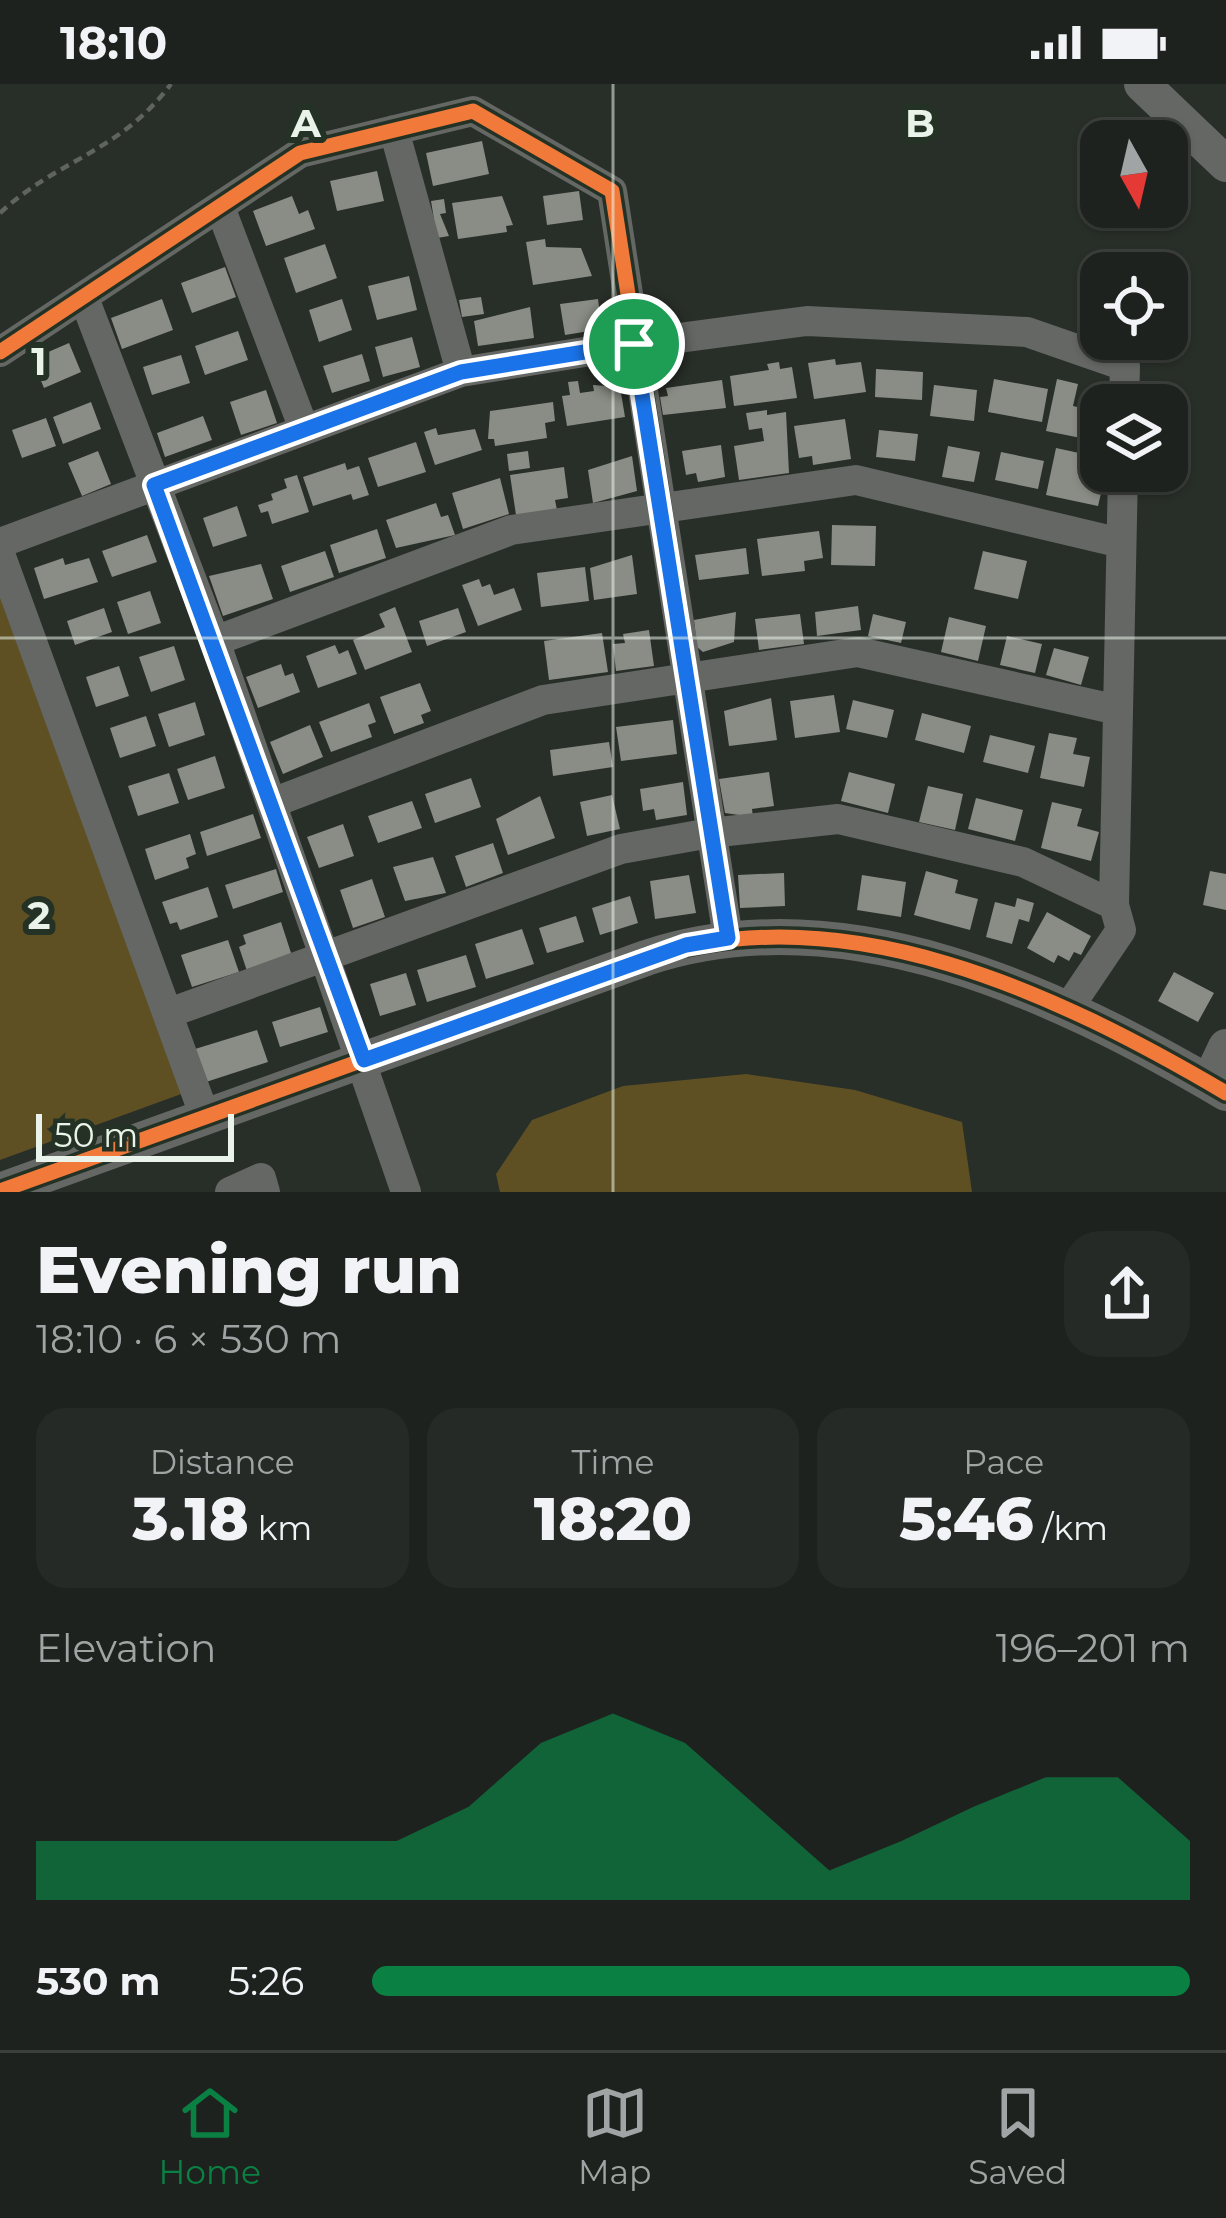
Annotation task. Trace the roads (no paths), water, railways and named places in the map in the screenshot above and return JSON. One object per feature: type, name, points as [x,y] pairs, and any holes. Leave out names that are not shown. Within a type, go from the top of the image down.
[{"type":"street","points":[[1142,84],[1226,164]]},
{"type":"street","points":[[0,352],[300,154],[473,111],[612,191],[728,938]]},
{"type":"street","points":[[394,130],[461,372]]},
{"type":"street","points":[[220,207],[304,429]]},
{"type":"street","points":[[84,298],[215,641],[406,1192]]},
{"type":"street","points":[[0,543],[461,372],[634,344],[807,321],[1028,332],[1125,366],[1125,384]]},
{"type":"street","points":[[215,641],[511,530],[856,480],[1121,543]]},
{"type":"street","points":[[1070,1006],[1121,931],[1114,905],[1122,492]]},
{"type":"street","points":[[0,554],[205,1117]]},
{"type":"street","points":[[272,803],[543,700],[858,652],[1118,710]]},
{"type":"street","points":[[170,1013],[621,849],[710,833],[838,819],[1023,862],[1114,905]]},
{"type":"street","points":[[0,1190],[686,945],[728,938],[819,941],[909,954],[1070,1006],[1217,1088],[1226,1047]]},
{"type":"street","points":[[230,1192],[261,1178],[265,1192]]}]
